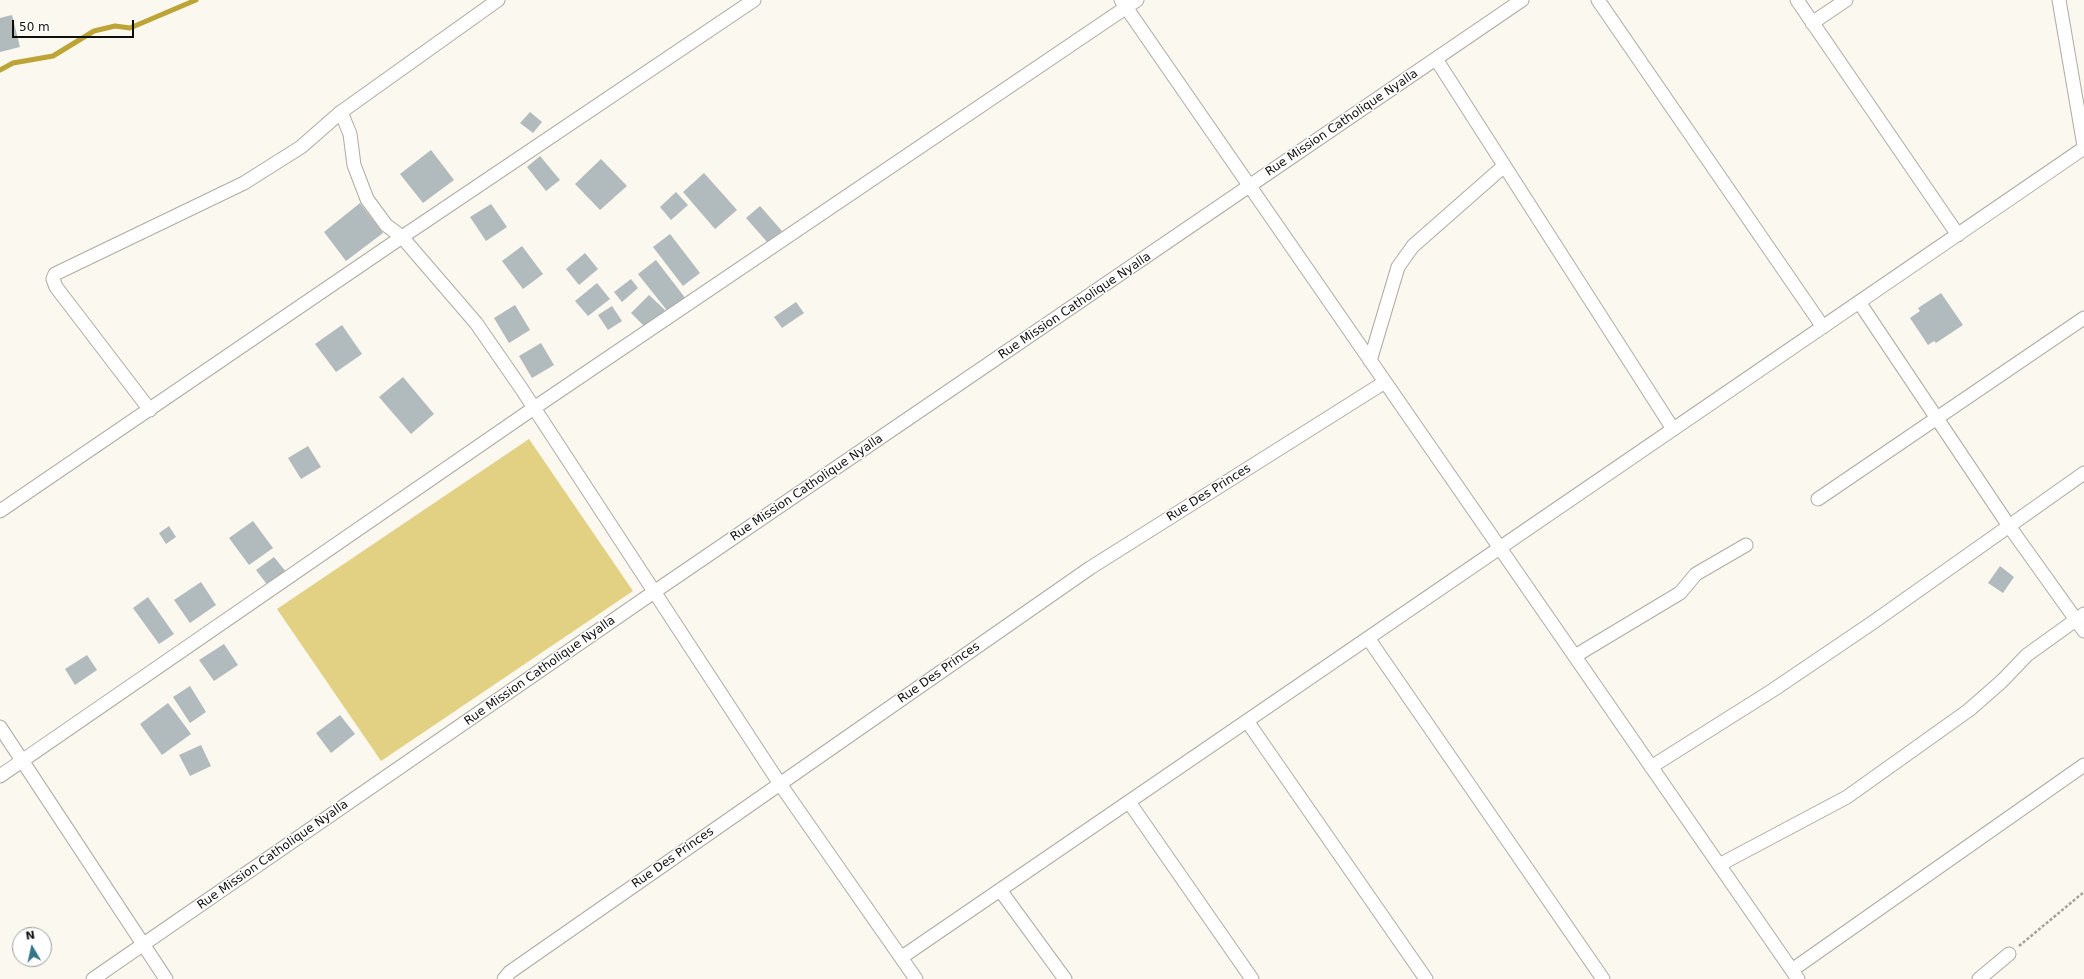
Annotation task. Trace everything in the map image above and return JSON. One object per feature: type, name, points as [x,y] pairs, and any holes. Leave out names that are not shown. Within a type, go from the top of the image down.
[{"type":"street","points":[[0,511],[402,237],[754,0]]},
{"type":"street","points":[[0,776],[1123,4],[1137,0]]},
{"type":"street","name":"Rue Mission Catholique Nyalla","points":[[93,979],[654,592],[1522,0]]},
{"type":"street","points":[[1598,0],[1823,327]]},
{"type":"street","points":[[1797,0],[1958,235]]},
{"type":"street","points":[[1812,23],[1846,0]]},
{"type":"street","points":[[902,957],[1958,235],[2084,147],[2059,0]]},
{"type":"street","points":[[150,410],[56,287],[53,279],[55,274],[244,183],[302,147],[341,112],[490,2]]},
{"type":"street","points":[[1123,4],[1795,975],[2084,764]]},
{"type":"street","points":[[1436,59],[1673,429]]},
{"type":"street","points":[[341,112],[350,134],[354,165],[367,199],[386,225],[402,237],[476,322],[780,784],[916,979]]},
{"type":"street","points":[[1370,361],[1398,267],[1413,246],[1504,166]]},
{"type":"street","points":[[1859,302],[2009,526],[2080,617],[2084,632]]},
{"type":"street","points":[[1818,499],[2084,318]]},
{"type":"street","name":"Rue Des Princes","points":[[504,979],[510,972],[1090,568],[1385,382]]},
{"type":"street","points":[[1651,767],[1773,690],[1872,623],[2084,473]]},
{"type":"street","points":[[1575,656],[1680,593],[1696,574],[1746,544]]},
{"type":"street","points":[[1719,865],[1847,797],[1969,710],[2002,681],[2028,655],[2080,617]]},
{"type":"street","points":[[1368,638],[1603,979]]},
{"type":"street","points":[[1247,721],[1426,979]]},
{"type":"street","points":[[0,727],[166,979]]},
{"type":"street","points":[[1129,802],[1252,979]]},
{"type":"street","points":[[1000,890],[1065,979]]},
{"type":"street","points":[[1979,979],[2009,954]]},
{"type":"path","points":[[2009,954],[2084,892]]},
{"type":"shaded area","points":[[529,439],[633,591],[381,761],[277,609]]},
{"type":"building","points":[[12,15],[20,47],[0,52],[0,18]]},
{"type":"building","points":[[530,112],[542,122],[533,133],[520,123]]},
{"type":"building","points":[[431,150],[454,180],[423,203],[400,174]]},
{"type":"building","points":[[540,156],[560,180],[546,191],[527,167]]},
{"type":"building","points":[[601,159],[627,186],[600,210],[575,184]]},
{"type":"building","points":[[704,173],[737,210],[715,229],[683,192]]},
{"type":"building","points":[[676,192],[688,205],[671,220],[660,207]]},
{"type":"building","points":[[360,203],[383,233],[346,261],[324,232]]},
{"type":"building","points":[[491,204],[507,227],[486,241],[470,217]]},
{"type":"building","points":[[760,206],[782,231],[768,243],[746,218]]},
{"type":"building","points":[[670,234],[700,273],[683,286],[653,247]]},
{"type":"building","points":[[522,246],[543,274],[523,289],[502,261]]},
{"type":"building","points":[[585,253],[598,269],[579,285],[566,269]]},
{"type":"building","points":[[656,260],[686,299],[669,313],[638,274]]},
{"type":"building","points":[[631,279],[638,288],[622,302],[614,292]]},
{"type":"building","points":[[597,283],[610,299],[588,316],[575,301]]},
{"type":"building","points":[[1941,293],[1963,325],[1936,343],[1934,341],[1928,345],[1910,318],[1920,311],[1918,308]]},
{"type":"building","points":[[649,295],[665,310],[647,329],[631,313]]},
{"type":"building","points":[[796,302],[804,313],[782,328],[774,317]]},
{"type":"building","points":[[515,305],[530,330],[509,343],[494,318]]},
{"type":"building","points":[[612,306],[622,321],[608,330],[598,315]]},
{"type":"building","points":[[342,325],[362,354],[336,372],[315,344]]},
{"type":"building","points":[[541,343],[554,365],[532,378],[519,356]]},
{"type":"building","points":[[403,377],[434,414],[411,434],[379,397]]},
{"type":"building","points":[[308,446],[321,467],[301,479],[288,458]]},
{"type":"building","points":[[253,521],[273,548],[249,565],[229,538]]},
{"type":"building","points":[[169,526],[176,537],[166,544],[159,533]]},
{"type":"building","points":[[274,557],[287,573],[269,587],[256,570]]},
{"type":"building","points":[[2000,566],[2014,577],[2003,593],[1988,583]]},
{"type":"building","points":[[201,582],[216,605],[190,623],[174,600]]},
{"type":"building","points":[[148,597],[174,634],[159,644],[133,608]]},
{"type":"building","points":[[224,644],[238,665],[214,681],[199,660]]},
{"type":"building","points":[[87,655],[97,670],[75,685],[65,669]]},
{"type":"building","points":[[190,686],[206,712],[190,723],[173,697]]},
{"type":"building","points":[[168,703],[191,734],[162,755],[140,724]]},
{"type":"building","points":[[340,715],[355,734],[331,753],[316,733]]},
{"type":"building","points":[[201,745],[211,766],[190,776],[179,755]]},
{"type":"waterway","points":[[0,70],[13,63],[53,56],[94,31],[115,26],[130,28],[196,0]]}]
